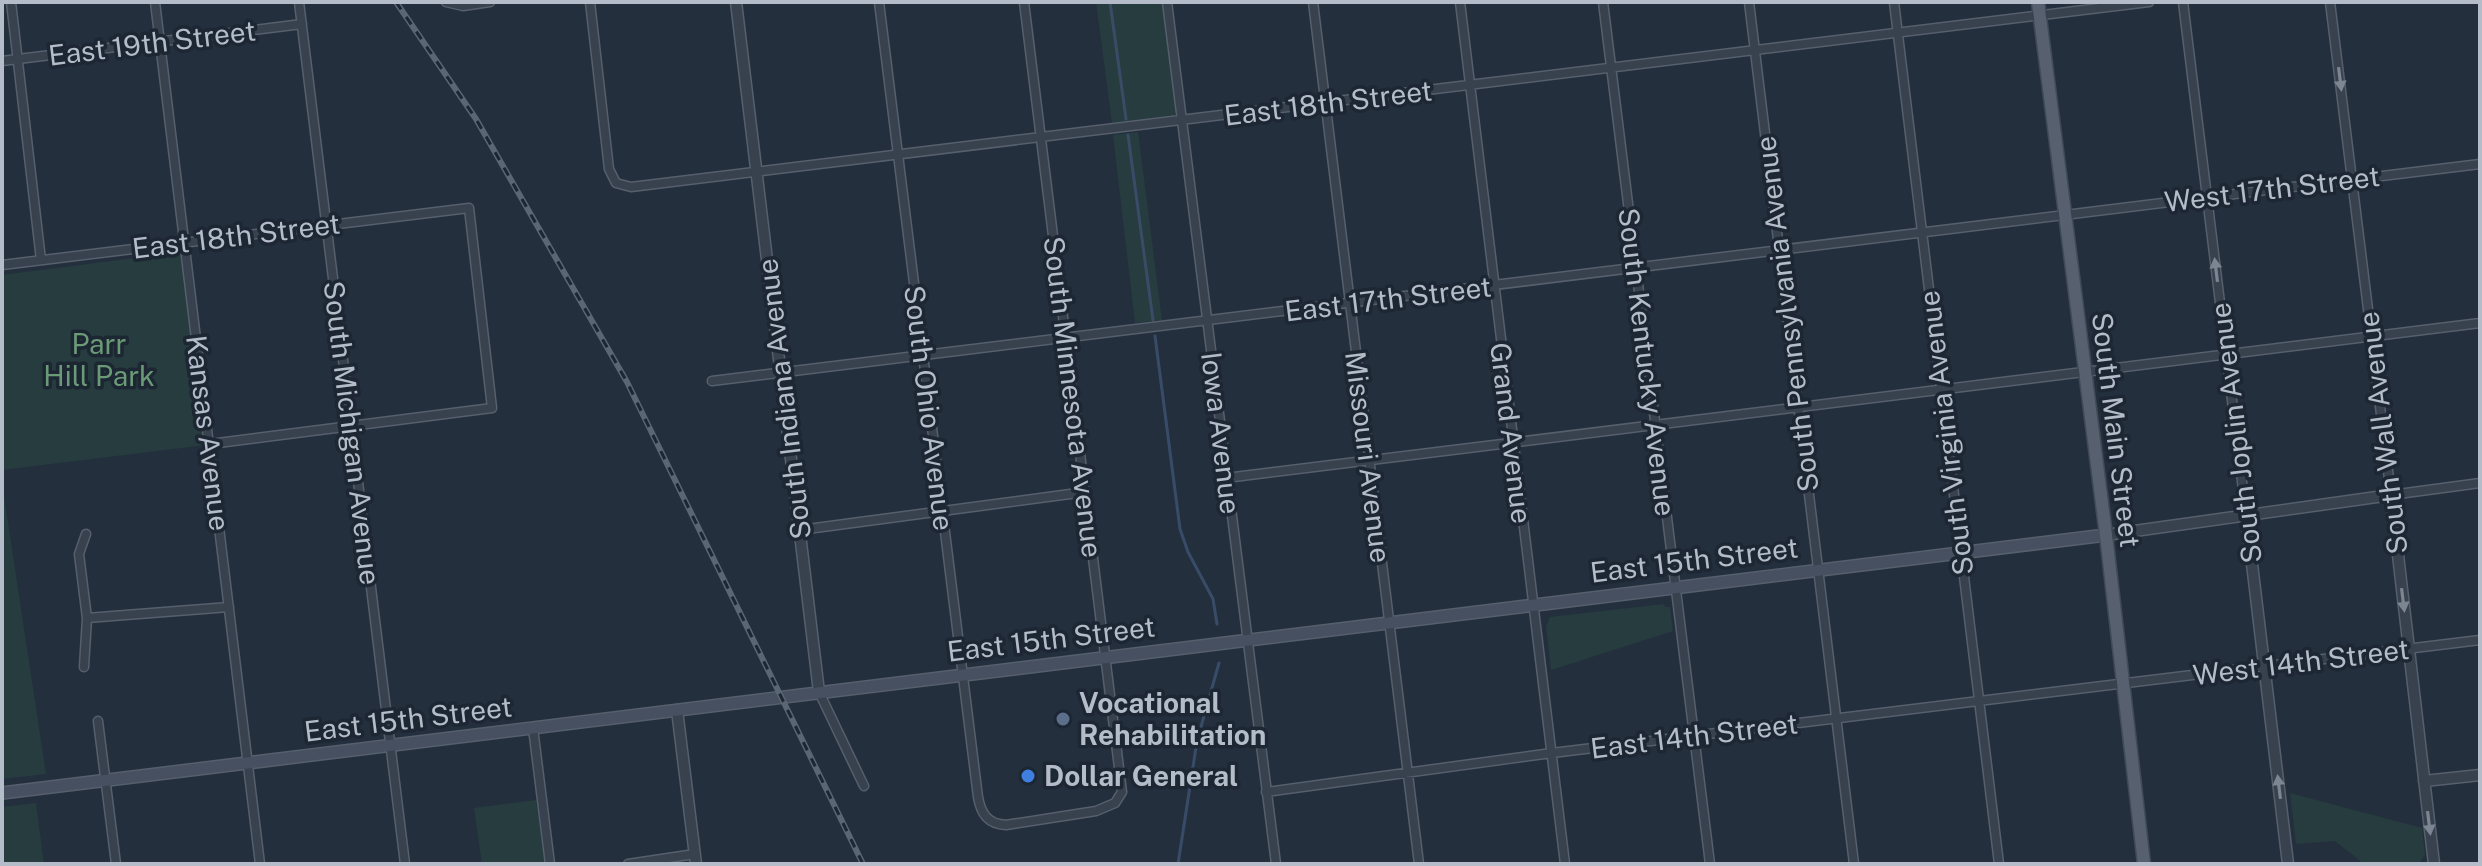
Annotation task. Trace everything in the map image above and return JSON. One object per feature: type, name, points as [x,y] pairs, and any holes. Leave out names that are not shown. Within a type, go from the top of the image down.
[{"type":"main road","name":"South Main Street","points":[[2038,2],[2106,535],[2144,864]]},
{"type":"main road","name":"East 15th Street","points":[[2,793],[2106,535]]},
{"type":"street","points":[[11,2],[41,260]]},
{"type":"street","name":"Kansas Avenue","points":[[155,2],[260,864]]},
{"type":"street","name":"South Michigan Avenue","points":[[299,2],[405,864]]},
{"type":"street","points":[[447,3],[463,6],[490,2]]},
{"type":"street","name":"East 18th Street","points":[[590,2],[609,169],[616,183],[631,187],[2149,2]]},
{"type":"street","name":"South Indiana Avenue","points":[[736,2],[819,692],[864,786]]},
{"type":"street","name":"South Ohio Avenue","points":[[879,2],[962,674],[978,797],[983,814]]},
{"type":"street","name":"South Minnesota Avenue","points":[[983,814],[993,822],[1006,825],[1082,813],[1107,808],[1118,800],[1122,792],[1024,2]]},
{"type":"street","name":"Iowa Avenue","points":[[1167,2],[1276,864]]},
{"type":"street","name":"Missouri Avenue","points":[[1313,2],[1419,864]]},
{"type":"street","name":"Grand Avenue","points":[[1460,2],[1565,864]]},
{"type":"street","name":"South Kentucky Avenue","points":[[1603,2],[1710,864]]},
{"type":"street","name":"South Pennsylvania Avenue","points":[[1749,2],[1854,864]]},
{"type":"street","name":"South Virginia Avenue","points":[[1894,2],[1999,864]]},
{"type":"street","name":"South Joplin Avenue","points":[[2183,2],[2288,864]]},
{"type":"street","name":"South Wall Avenue","points":[[2330,2],[2434,864]]},
{"type":"street","name":"East 19th Street","points":[[2,61],[302,24]]},
{"type":"street","name":"West 17th Street","points":[[2064,215],[2480,164]]},
{"type":"street","name":"East 18th Street","points":[[2,265],[469,208],[492,408],[352,426]]},
{"type":"street","name":"East 17th Street","points":[[712,381],[2064,215]]},
{"type":"street","points":[[1226,478],[2480,323]]},
{"type":"street","points":[[210,444],[352,426]]},
{"type":"street","points":[[2106,535],[2480,483]]},
{"type":"street","points":[[800,530],[1085,492]]},
{"type":"street","points":[[84,667],[87,618],[79,554],[86,534]]},
{"type":"street","points":[[87,618],[229,607]]},
{"type":"street","name":"West 14th Street","points":[[2122,683],[2480,640]]},
{"type":"street","name":"East 14th Street","points":[[1266,792],[1408,771],[2122,683]]},
{"type":"street","points":[[628,864],[695,859],[677,710]]},
{"type":"street","points":[[98,721],[116,864]]},
{"type":"street","points":[[533,728],[550,864]]},
{"type":"street","points":[[2424,781],[2480,775]]},
{"type":"green space","points":[[1096,2],[1163,2],[1177,110],[1174,115],[1112,123]]},
{"type":"green space","points":[[1138,132],[1162,320],[1135,323],[1113,135]]},
{"type":"green space","name":"Parr Hill Park","points":[[181,252],[206,445],[2,470],[2,275]]},
{"type":"green space","points":[[2,483],[46,774],[2,779]]},
{"type":"green space","points":[[1664,604],[1670,607],[1673,631],[1551,670],[1546,626],[1550,617]]},
{"type":"green space","points":[[2290,793],[2422,828],[2425,855],[2419,864],[2364,864],[2335,841],[2296,844]]},
{"type":"green space","points":[[536,800],[545,864],[482,864],[474,808]]},
{"type":"green space","points":[[36,803],[44,864],[2,864],[2,807]]},
{"type":"waterway","points":[[1110,2],[1126,119]]},
{"type":"waterway","points":[[1128,135],[1153,320]]},
{"type":"waterway","points":[[1155,336],[1180,529],[1188,552],[1213,599],[1217,624]]},
{"type":"waterway","points":[[1178,864],[1197,741],[1219,663]]},
{"type":"railway","points":[[396,2],[476,119],[627,382],[863,864]]},
{"type":"place","name":"Vocational Rehabilitation","points":[[1063,719]]},
{"type":"place","name":"Dollar General","points":[[1028,776]]}]
